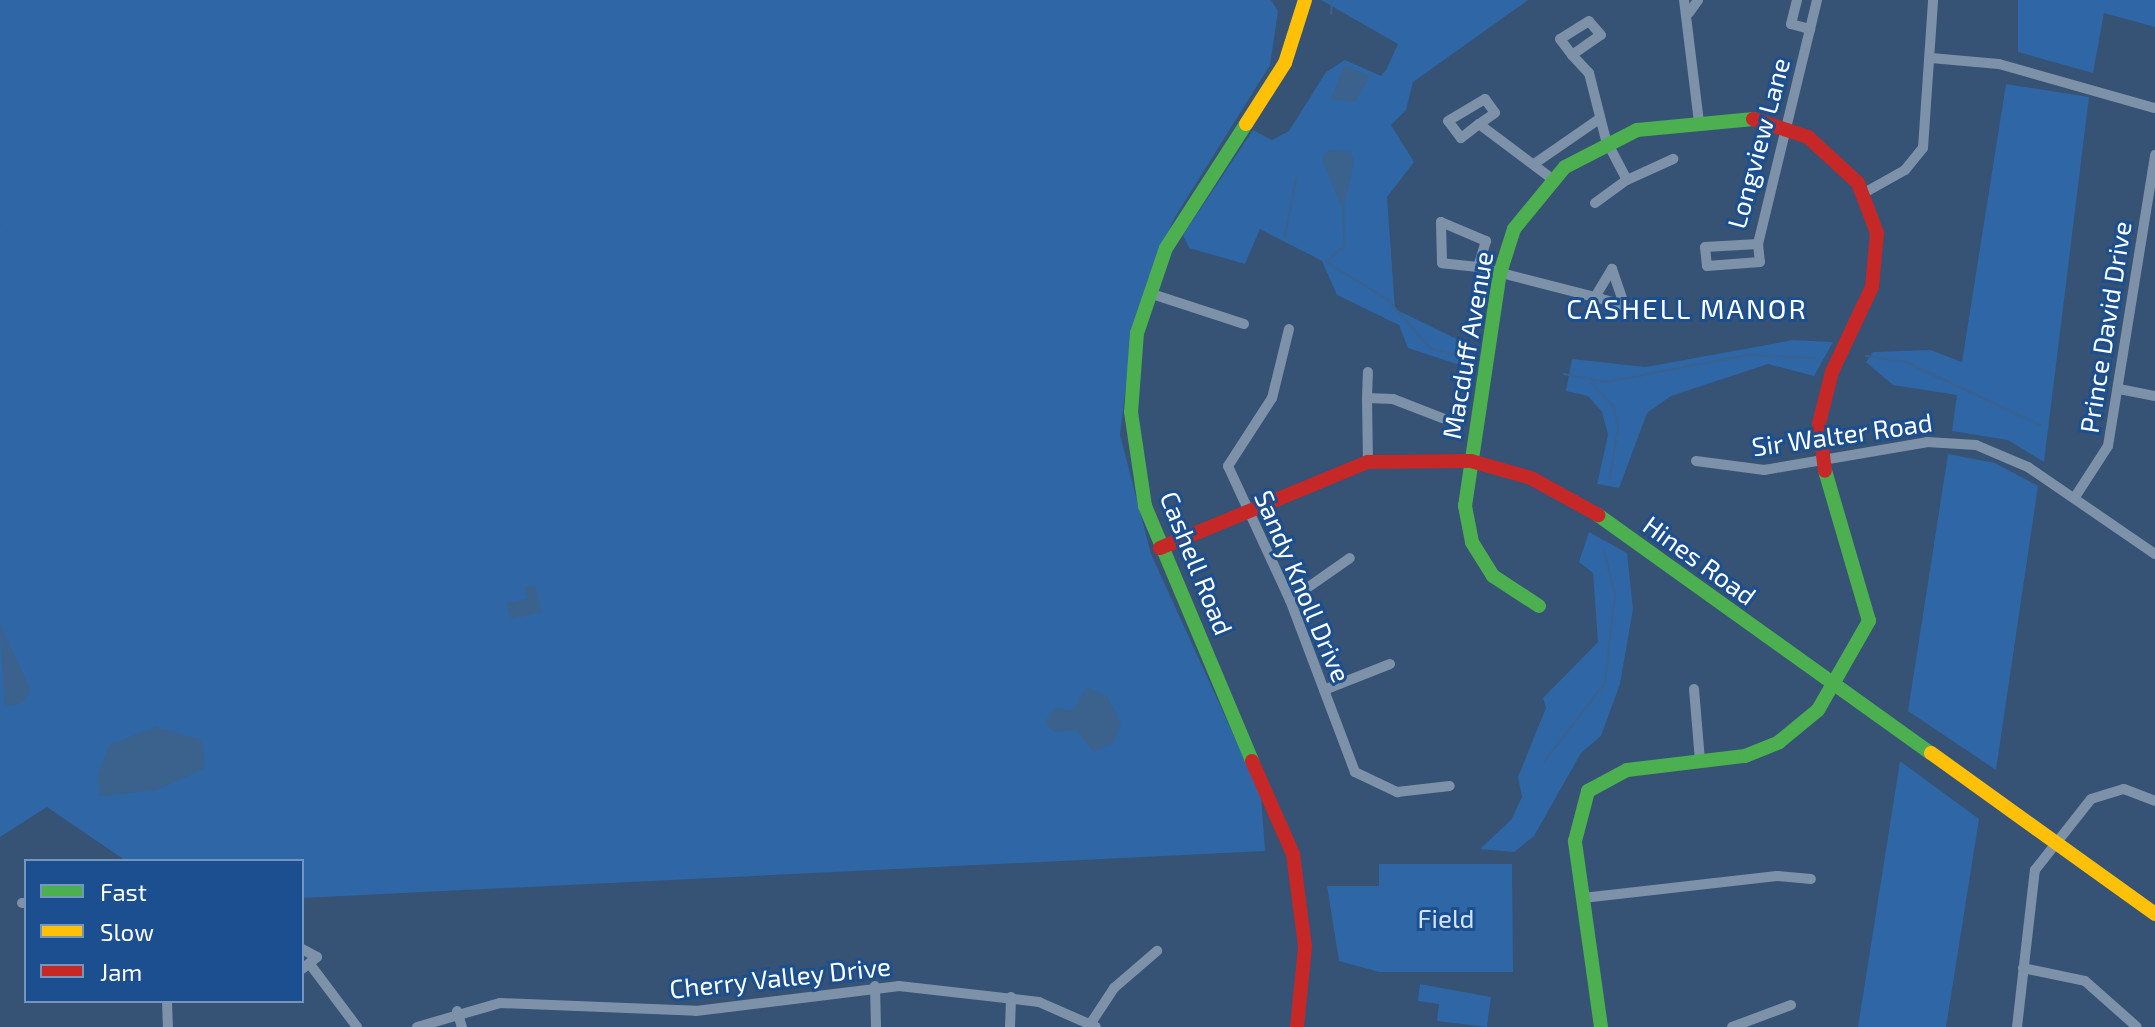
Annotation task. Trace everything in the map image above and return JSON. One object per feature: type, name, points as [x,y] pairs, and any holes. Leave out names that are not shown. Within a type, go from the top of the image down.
[{"type":"street","name":"Cashell Road","points":[[1297,1027],[1305,947],[1288,836],[1160,548],[1145,506],[1131,412],[1137,333],[1149,293],[1181,220],[1285,63],[1305,0]]},
{"type":"street","points":[[1684,0],[1689,13],[1699,123]]},
{"type":"street","points":[[1689,13],[1698,0]]},
{"type":"street","name":"Longview Lane","points":[[1797,0],[1791,24],[1810,29]]},
{"type":"street","name":"Longview Lane","points":[[1758,244],[1705,247],[1707,266],[1760,262],[1758,244],[1817,0]]},
{"type":"street","points":[[1864,193],[1905,170],[1923,148],[1933,0]]},
{"type":"street","points":[[1572,55],[1589,73],[1606,140],[1627,180]]},
{"type":"street","points":[[1931,58],[1999,64],[2155,108]]},
{"type":"street","name":"Macduff Avenue","points":[[1539,606],[1493,576],[1472,542],[1465,506],[1500,273],[1514,229],[1551,178],[1606,140],[1699,123],[1751,118],[1787,127],[1833,155],[1864,193],[1877,233],[1876,271],[1824,393],[1821,459],[1868,602],[1863,642],[1835,686],[1779,742],[1700,761],[1609,775],[1588,791],[1574,823],[1601,1027]]},
{"type":"street","points":[[1534,164],[1599,119]]},
{"type":"street","points":[[1479,124],[1551,178]]},
{"type":"street","name":"Prince David Drive","points":[[2075,497],[2108,446],[2155,155]]},
{"type":"street","points":[[1595,203],[1627,180],[1673,159]]},
{"type":"street","points":[[1478,267],[1486,241],[1441,222],[1442,263],[1554,281],[1595,297]]},
{"type":"street","points":[[1149,293],[1244,324]]},
{"type":"street","name":"Sandy Knoll Drive","points":[[1289,329],[1272,398],[1228,466],[1245,510],[1290,600],[1347,757],[1366,782],[1397,792],[1450,786]]},
{"type":"street","points":[[1368,372],[1368,462]]},
{"type":"street","points":[[2119,389],[2155,396]]},
{"type":"street","points":[[1367,398],[1393,399],[1442,418]]},
{"type":"street","name":"Sir Walter Road","points":[[1696,461],[1764,470],[1927,442],[1976,445],[2075,497],[2155,554]]},
{"type":"street","name":"Hines Road","points":[[1160,548],[1245,510],[1368,462],[1471,461],[1531,478],[1581,503],[2053,845],[2155,914]]},
{"type":"street","points":[[1290,600],[1350,558]]},
{"type":"street","points":[[1324,690],[1390,664]]},
{"type":"street","points":[[1694,689],[1700,761]]},
{"type":"street","points":[[2017,1027],[2028,890],[2053,845],[2080,808],[2103,793],[2124,789],[2155,801]]},
{"type":"street","points":[[1583,898],[1777,876],[1811,879]]},
{"type":"street","points":[[304,950],[316,954],[307,968],[357,1027]]},
{"type":"street","points":[[1094,1025],[1114,988],[1157,951]]},
{"type":"street","points":[[2023,968],[2085,981],[2137,1027]]},
{"type":"street","points":[[875,986],[876,1027]]},
{"type":"street","name":"Cherry Valley Drive","points":[[417,1027],[457,1011],[523,1001],[696,1011],[875,986],[1011,997],[1094,1025]]},
{"type":"street","points":[[1010,1027],[1011,997]]},
{"type":"street","points":[[167,1003],[168,1027]]},
{"type":"street","points":[[1732,1027],[1791,1005]]},
{"type":"street","points":[[457,1011],[462,1027]]},
{"type":"green space","points":[[0,0],[1271,0],[1278,11],[1270,65],[1175,217],[1147,282],[1133,328],[1120,435],[1151,554],[1261,795],[1265,851],[304,898],[304,859],[123,859],[47,807],[0,837]]},
{"type":"green space","points":[[1321,0],[1528,0],[1413,82],[1406,110],[1391,125],[1414,162],[1387,197],[1395,309],[1471,346],[1475,370],[1408,348],[1399,325],[1337,295],[1322,261],[1260,229],[1245,264],[1189,248],[1183,235],[1253,130],[1272,140],[1289,131],[1326,72],[1345,60],[1381,76],[1386,70],[1398,44]]},
{"type":"green space","points":[[2018,0],[2155,0],[2155,27],[2104,13],[2093,73],[2018,52]]},
{"type":"green space","points":[[2006,84],[2089,97],[2044,462],[2008,440],[1952,431],[1957,395],[1893,385],[1866,362],[1873,352],[1930,350],[1962,362]]},
{"type":"green space","points":[[1793,340],[1833,342],[1814,376],[1768,364],[1671,396],[1647,413],[1619,488],[1597,484],[1608,435],[1602,412],[1588,396],[1566,391],[1572,359],[1646,367]]},
{"type":"green space","points":[[1948,454],[1995,463],[2038,486],[1996,770],[1908,711]]},
{"type":"green space","points":[[1589,532],[1627,553],[1633,609],[1620,684],[1601,736],[1581,753],[1534,836],[1514,852],[1480,849],[1511,820],[1522,797],[1518,777],[1546,708],[1543,698],[1598,642],[1593,573],[1579,562]]},
{"type":"green space","points":[[1900,761],[1979,819],[1946,1027],[1858,1027]]},
{"type":"green space","name":"Field","points":[[1379,864],[1512,864],[1513,972],[1379,972],[1339,961],[1327,886],[1379,886]]},
{"type":"green space","points":[[1420,984],[1491,997],[1487,1027],[1437,1021],[1439,1004],[1418,1001]]},
{"type":"shaded area","points":[[1344,65],[1370,76],[1355,102],[1331,99]]},
{"type":"shaded area","points":[[1328,150],[1351,152],[1354,162],[1343,211],[1322,159]]},
{"type":"shaded area","points":[[535,585],[541,612],[510,619],[507,603],[527,599],[525,587]]},
{"type":"shaded area","points":[[0,624],[30,689],[24,702],[5,707]]},
{"type":"shaded area","points":[[1087,687],[1107,696],[1121,723],[1114,742],[1094,752],[1076,730],[1054,732],[1045,722],[1055,708],[1072,711]]},
{"type":"shaded area","points":[[156,727],[202,740],[205,768],[157,790],[100,796],[97,777],[109,745]]},
{"type":"waterway","points":[[1331,14],[1332,0]]},
{"type":"waterway","points":[[1285,237],[1296,178]]},
{"type":"waterway","points":[[1343,211],[1345,245],[1326,262],[1387,299],[1431,349],[1466,357]]},
{"type":"waterway","points":[[1564,374],[1606,382],[1748,355],[1815,358]]},
{"type":"waterway","points":[[1866,356],[1906,362],[2040,425]]},
{"type":"waterway","points":[[1591,383],[1614,407],[1618,427],[1610,479]]},
{"type":"waterway","points":[[1544,762],[1605,683],[1615,594],[1604,551]]},
{"type":"traffic: fast","points":[[1539,606],[1493,576],[1472,542],[1465,506],[1500,273],[1514,229],[1565,167],[1637,130],[1753,119]]},
{"type":"traffic: fast","points":[[1246,124],[1166,248],[1137,333],[1131,412],[1145,506],[1252,761]]},
{"type":"traffic: fast","points":[[1601,1027],[1575,841],[1588,791],[1627,770],[1745,756],[1779,742],[1818,710],[1869,621],[1825,471]]},
{"type":"traffic: fast","points":[[1598,515],[1931,753]]},
{"type":"traffic: slow","points":[[1246,124],[1285,63],[1305,0]]},
{"type":"traffic: slow","points":[[1931,753],[2155,914]]},
{"type":"traffic: jam","points":[[1753,119],[1808,137],[1858,183],[1877,233],[1872,287],[1832,372],[1819,423],[1825,471]]},
{"type":"traffic: jam","points":[[1160,548],[1368,462],[1471,461],[1531,478],[1598,515]]},
{"type":"traffic: jam","points":[[1252,761],[1293,854],[1305,947],[1297,1027]]},
{"type":"district","name":"CASHELL MANOR","points":[[1687,308]]}]
